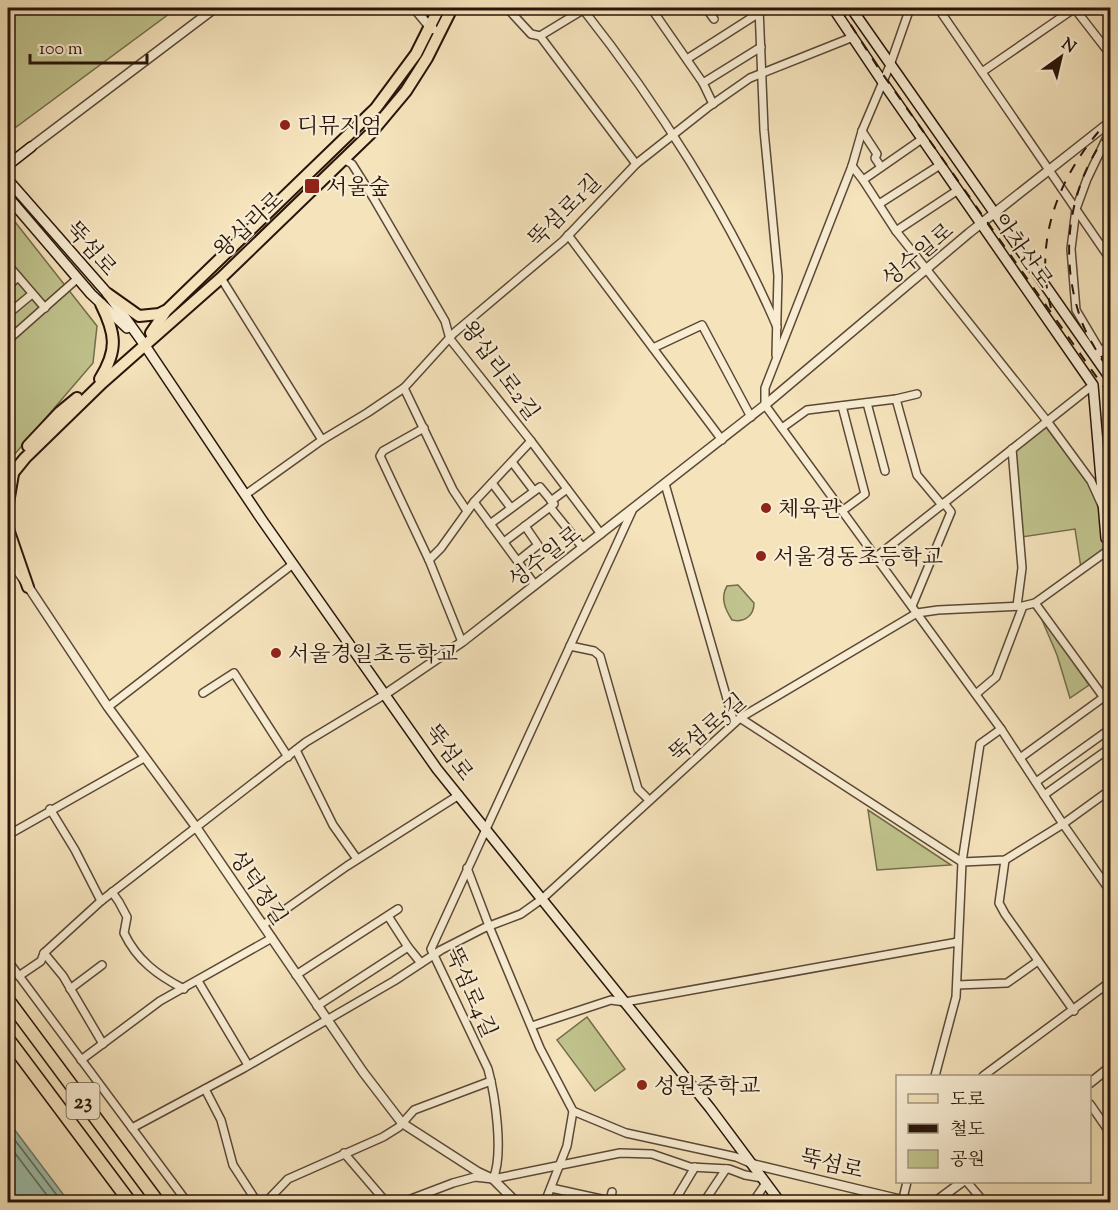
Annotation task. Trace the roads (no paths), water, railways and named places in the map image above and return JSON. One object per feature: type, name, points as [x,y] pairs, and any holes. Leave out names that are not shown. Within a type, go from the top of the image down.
[{"type":"highway","name":"23","points":[[8,1000],[158,1203]]},
{"type":"highway","name":"23","points":[[8,1039],[130,1203]]},
{"type":"main road","name":"왕십리로","points":[[11,469],[144,344],[166,310],[376,108],[416,54],[439,8]]},
{"type":"main road","name":"왕십리로","points":[[8,479],[11,469],[60,412],[144,344],[220,278],[370,134],[406,91],[452,8]]},
{"type":"main road","name":"아차산로","points":[[833,8],[1093,385],[1109,537]]},
{"type":"main road","name":"아차산로","points":[[851,8],[994,214],[1098,354],[1110,378]]},
{"type":"main road","points":[[8,165],[31,147]]},
{"type":"main road","name":"뚝섬로","points":[[8,180],[104,299],[144,344],[245,495],[384,695],[459,795],[710,1108],[780,1203]]},
{"type":"main road","name":"뚝섬로","points":[[8,197],[78,278],[104,299]]},
{"type":"main road","points":[[104,299],[139,316],[159,314],[166,310]]},
{"type":"main road","points":[[100,380],[107,368],[114,341],[104,299]]},
{"type":"main road","points":[[8,503],[11,469]]},
{"type":"main road","points":[[8,529],[28,587]]},
{"type":"street","points":[[31,147],[215,8]]},
{"type":"street","points":[[414,8],[429,26],[440,33]]},
{"type":"street","points":[[507,8],[531,34],[540,36],[636,164]]},
{"type":"street","points":[[540,36],[584,8],[633,73],[673,135],[734,238],[777,327]]},
{"type":"street","points":[[651,8],[703,83],[713,104]]},
{"type":"street","points":[[706,8],[714,19]]},
{"type":"street","points":[[910,8],[890,65],[862,131],[852,166],[765,388],[765,405],[1001,729],[1110,891]]},
{"type":"street","points":[[938,8],[1110,259]]},
{"type":"street","points":[[982,72],[1075,8],[1110,54]]},
{"type":"street","points":[[687,59],[759,10]]},
{"type":"street","points":[[759,10],[764,130],[778,276],[775,361]]},
{"type":"street","name":"뚝섬로1길","points":[[245,495],[322,440],[404,388],[454,333],[568,235],[636,164],[713,104],[750,78],[853,37]]},
{"type":"street","points":[[703,83],[761,46]]},
{"type":"street","name":"성수일로","points":[[384,695],[462,642],[722,440],[994,214],[1110,122]]},
{"type":"street","points":[[862,131],[877,154],[875,158],[881,167]]},
{"type":"street","points":[[1076,209],[1087,179],[1110,131]]},
{"type":"street","points":[[863,180],[922,139]]},
{"type":"street","name":"왕십리로2길","points":[[345,160],[352,164],[374,199],[444,321],[450,339],[601,534]]},
{"type":"street","points":[[879,204],[940,165]]},
{"type":"street","points":[[852,166],[896,231],[1047,422],[1091,482],[1110,523]]},
{"type":"street","points":[[896,231],[958,190]]},
{"type":"street","name":"아차산로","points":[[1076,209],[1071,249],[1076,310],[1098,354]]},
{"type":"street","points":[[568,235],[722,440]]},
{"type":"street","points":[[8,265],[45,308]]},
{"type":"street","points":[[8,286],[18,277]]},
{"type":"street","points":[[8,340],[78,278]]},
{"type":"street","points":[[220,278],[322,440]]},
{"type":"street","points":[[8,314],[32,294]]},
{"type":"street","points":[[653,348],[702,325],[751,417]]},
{"type":"street","points":[[1098,354],[1110,344]]},
{"type":"street","points":[[876,557],[1093,385]]},
{"type":"street","points":[[404,388],[453,490],[467,511]]},
{"type":"street","points":[[782,428],[807,410],[896,399],[917,394]]},
{"type":"street","points":[[896,399],[917,475],[951,512],[914,610]]},
{"type":"street","points":[[867,403],[885,471]]},
{"type":"street","points":[[842,406],[866,494],[842,511]]},
{"type":"street","points":[[424,428],[383,451],[380,456],[429,560],[462,642]]},
{"type":"street","points":[[429,560],[441,548],[474,502],[531,441]]},
{"type":"street","points":[[976,694],[996,677],[1020,606],[1022,568],[1012,449]]},
{"type":"street","points":[[512,462],[534,491]]},
{"type":"street","points":[[492,483],[511,508]]},
{"type":"street","points":[[665,484],[737,720],[962,862],[1005,860],[1063,824],[1110,790]]},
{"type":"street","points":[[490,524],[540,487],[583,549]]},
{"type":"street","points":[[504,542],[567,489]]},
{"type":"street","points":[[474,502],[535,585]]},
{"type":"street","name":"뚝섬로4길","points":[[493,1179],[497,1171],[496,1121],[488,1069],[431,949],[632,510]]},
{"type":"street","points":[[518,561],[538,545],[525,526]]},
{"type":"street","points":[[914,610],[1020,606],[1035,603],[1110,549]]},
{"type":"street","name":"성덕정길","points":[[8,558],[108,706],[196,827],[363,1072],[402,1122],[478,1172],[493,1179],[516,1203]]},
{"type":"street","points":[[108,706],[293,564]]},
{"type":"street","points":[[1035,603],[1110,706]]},
{"type":"street","name":"뚝섬로5길","points":[[132,1128],[206,1089],[394,981],[434,954],[489,926],[521,914],[542,899],[737,720],[914,610]]},
{"type":"street","points":[[570,646],[594,651],[600,656],[638,789],[646,797]]},
{"type":"street","points":[[203,693],[234,673],[288,756]]},
{"type":"street","points":[[19,976],[41,961],[44,953],[112,892],[306,742],[384,695]]},
{"type":"street","points":[[1020,758],[1104,697]]},
{"type":"street","points":[[936,1075],[956,997],[962,862],[980,744],[1001,729]]},
{"type":"street","points":[[1036,782],[1110,729]]},
{"type":"street","points":[[1044,795],[1110,748]]},
{"type":"street","points":[[296,750],[333,825],[357,859]]},
{"type":"street","points":[[8,835],[50,809],[144,758]]},
{"type":"street","points":[[263,925],[357,859],[459,795]]},
{"type":"street","points":[[50,809],[75,850],[101,902]]},
{"type":"street","points":[[1005,860],[999,903],[1074,1011]]},
{"type":"street","points":[[467,868],[540,1048],[573,1111],[567,1146],[545,1203]]},
{"type":"street","points":[[112,892],[127,917],[124,933],[144,963],[184,989]]},
{"type":"street","points":[[296,975],[398,909]]},
{"type":"street","points":[[388,916],[421,963]]},
{"type":"street","points":[[81,1060],[160,1001],[272,938]]},
{"type":"street","points":[[532,1026],[611,999],[625,1002],[958,942]]},
{"type":"street","points":[[317,1006],[408,947]]},
{"type":"street","points":[[44,953],[55,964],[103,1044]]},
{"type":"street","points":[[8,960],[187,1203]]},
{"type":"street","points":[[957,985],[1007,983],[1038,961]]},
{"type":"street","points":[[70,988],[102,965]]},
{"type":"street","points":[[198,981],[248,1065]]},
{"type":"street","points":[[986,1075],[1110,982]]},
{"type":"street","points":[[1091,1081],[1110,1066]]},
{"type":"street","points":[[266,1203],[288,1179],[394,1131],[414,1110],[491,1081]]},
{"type":"street","points":[[206,1089],[221,1120],[233,1165],[257,1203]]},
{"type":"street","points":[[1091,1107],[1110,1132]]},
{"type":"street","points":[[573,1111],[626,1133],[736,1157],[752,1164]]},
{"type":"street","points":[[344,1153],[386,1203]]},
{"type":"street","points":[[403,1203],[453,1183],[476,1177],[493,1179],[620,1153],[652,1154],[695,1167],[726,1169],[764,1180],[753,1203]]},
{"type":"street","name":"뚝섬로","points":[[752,1164],[902,1201]]},
{"type":"street","points":[[674,1203],[695,1167]]},
{"type":"street","points":[[704,1203],[726,1169]]},
{"type":"street","points":[[902,1201],[907,1183]]},
{"type":"street","points":[[935,1203],[961,1183]]},
{"type":"street","points":[[968,1183],[984,1203]]},
{"type":"street","points":[[551,1188],[610,1201],[612,1192]]},
{"type":"water","points":[[8,1121],[69,1202],[8,1202]]},
{"type":"railway","points":[[840,8],[877,66],[1110,396]]},
{"type":"railway","points":[[1051,308],[1046,282],[1045,256],[1055,206],[1078,160],[1110,119]]},
{"type":"railway","points":[[1108,133],[1083,177],[1075,201],[1069,250],[1075,300],[1083,325],[1110,373]]},
{"type":"place","name":"디뮤지엄","points":[[285,125]]},
{"type":"place","name":"서울숲","points":[[312,186]]},
{"type":"place","name":"체육관","points":[[766,508]]},
{"type":"place","name":"서울경동초등학교","points":[[761,556]]},
{"type":"place","name":"서울경일초등학교","points":[[276,653]]},
{"type":"place","name":"성원중학교","points":[[642,1085]]}]
